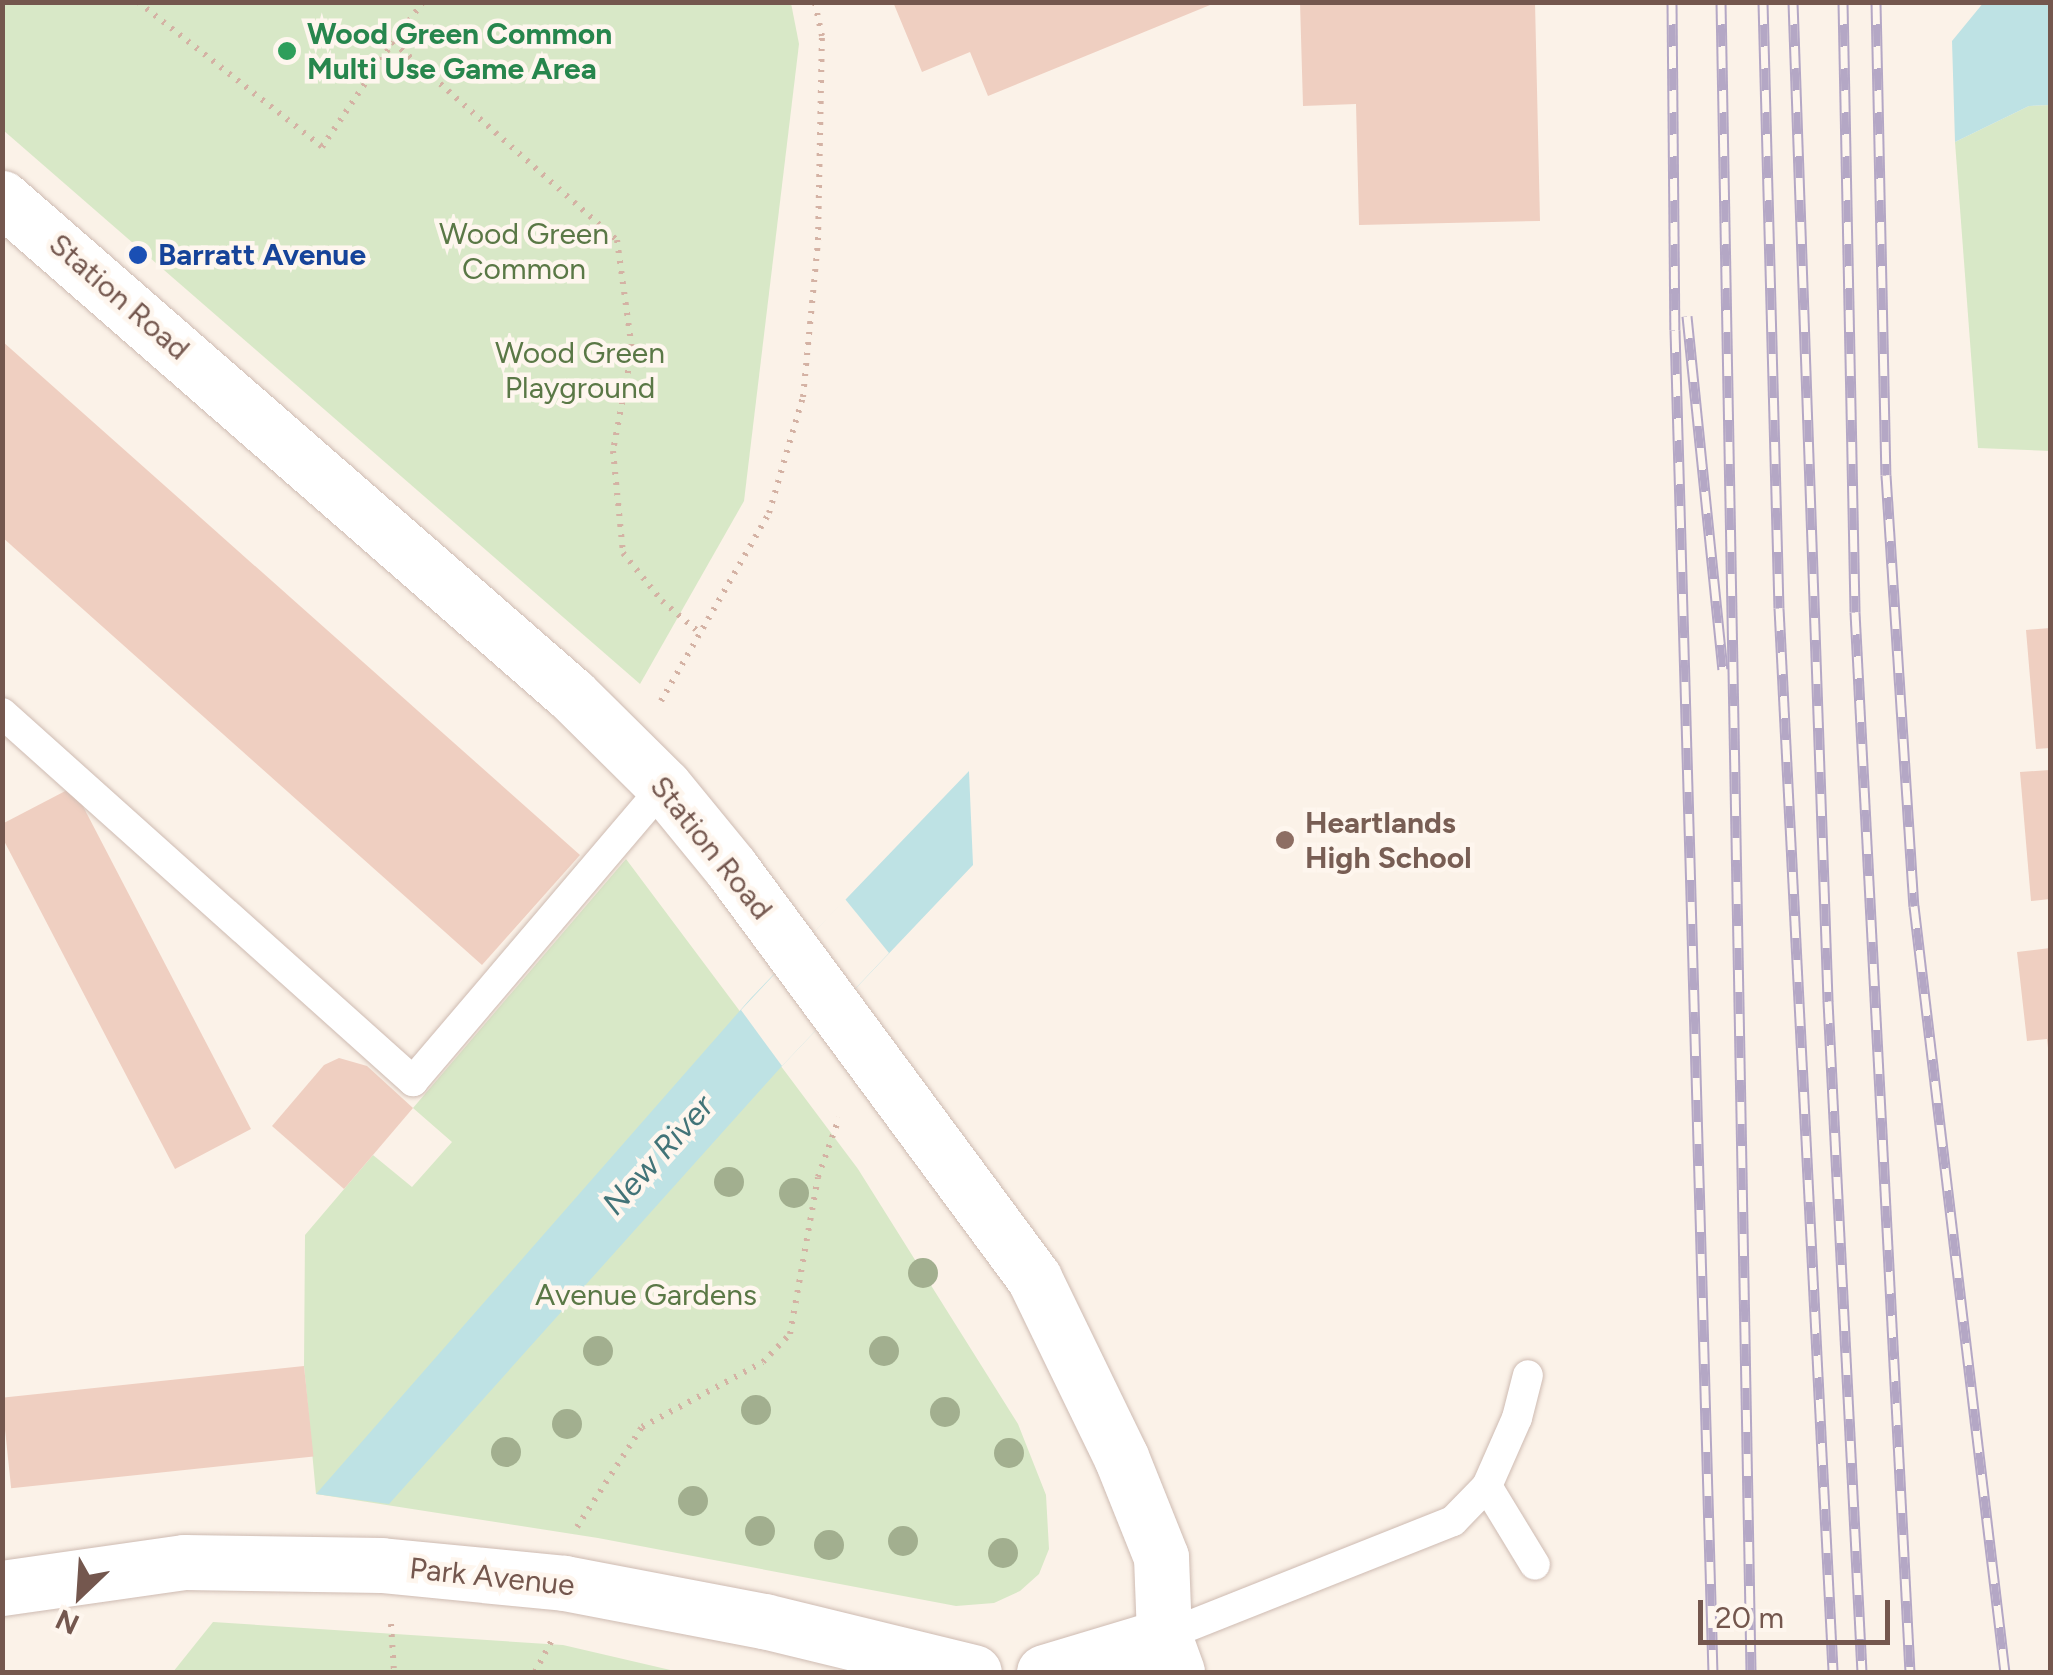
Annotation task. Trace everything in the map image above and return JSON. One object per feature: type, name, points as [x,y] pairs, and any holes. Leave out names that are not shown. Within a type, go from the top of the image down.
[{"type":"main road","name":"Station Road","points":[[2,198],[572,695],[664,786],[837,1009],[1034,1278],[1121,1457],[1161,1557],[1171,1654]]},
{"type":"main road","name":"Park Avenue","points":[[2,1588],[184,1562],[382,1565],[564,1583],[764,1621],[974,1672]]},
{"type":"main road","points":[[1044,1672],[1171,1654]]},
{"type":"lane","points":[[2,713],[413,1081],[664,786]]},
{"type":"lane","points":[[1171,1654],[1453,1521],[1487,1486],[1518,1418],[1528,1374]]},
{"type":"lane","points":[[1487,1486],[1535,1566]]},
{"type":"path","points":[[138,2],[322,147],[423,2]]},
{"type":"path","points":[[660,705],[768,513],[803,398],[818,240],[822,36],[815,2]]},
{"type":"path","points":[[393,42],[617,240],[632,350],[613,451],[623,553],[662,602],[700,633]]},
{"type":"path","points":[[574,1534],[642,1426],[763,1362],[790,1334],[818,1177],[839,1118]]},
{"type":"path","points":[[390,1613],[394,1672]]},
{"type":"path","points":[[535,1672],[555,1630]]},
{"type":"green space","name":"Wood Green Common","points":[[3,2],[791,3],[799,44],[744,501],[640,684],[3,130]]},
{"type":"green space","points":[[2050,105],[2050,451],[1978,448],[1955,142],[2029,106]]},
{"type":"green space","name":"Avenue Gardens","points":[[626,859],[858,1169],[1018,1424],[1046,1495],[1049,1549],[1039,1574],[1020,1591],[994,1603],[956,1606],[598,1538],[316,1494],[304,1366],[305,1235],[373,1155],[412,1187],[452,1142],[413,1108]]},
{"type":"green space","points":[[213,1622],[563,1645],[679,1672],[173,1672]]},
{"type":"water","points":[[1984,2],[2050,3],[2050,105],[2029,106],[1955,142],[1952,41]]},
{"type":"water","name":"New River","points":[[969,771],[973,865],[782,1066],[389,1504],[316,1494],[751,998]]},
{"type":"pier","points":[[845,899],[889,953],[782,1066],[741,1010]]},
{"type":"building","points":[[893,2],[1215,3],[988,96],[970,52],[922,72]]},
{"type":"building","points":[[1300,2],[1535,2],[1540,221],[1359,225],[1356,104],[1303,106]]},
{"type":"building","points":[[2,341],[580,855],[482,965],[2,537]]},
{"type":"building","points":[[2050,628],[2050,748],[2036,749],[2026,630]]},
{"type":"building","points":[[2050,770],[2050,899],[2031,901],[2020,772]]},
{"type":"building","points":[[73,787],[251,1129],[175,1169],[2,837],[2,824]]},
{"type":"building","points":[[2050,948],[2048,1048],[2047,1039],[2027,1041],[2017,952]]},
{"type":"building","points":[[339,1058],[367,1066],[413,1108],[344,1189],[272,1126],[324,1065]]},
{"type":"building","points":[[304,1366],[314,1457],[11,1488],[2,1398]]},
{"type":"railway","points":[[1672,2],[1675,330],[1713,1672]]},
{"type":"railway","points":[[1721,2],[1751,1672]]},
{"type":"railway","points":[[1763,2],[1779,608],[1833,1672]]},
{"type":"railway","points":[[1793,2],[1828,1001],[1862,1672]]},
{"type":"railway","points":[[1843,2],[1855,612],[1910,1672]]},
{"type":"railway","points":[[1876,2],[1886,475],[1914,906],[2005,1672]]},
{"type":"railway","points":[[1687,316],[1723,669]]},
{"type":"place","name":"Wood Green Common Multi Use Game Area","points":[[287,51]]},
{"type":"place","name":"Barratt Avenue","points":[[138,255]]},
{"type":"place","name":"Heartlands High School","points":[[1285,840]]},
{"type":"park label","name":"Wood Green Playground","points":[[580,370]]}]
